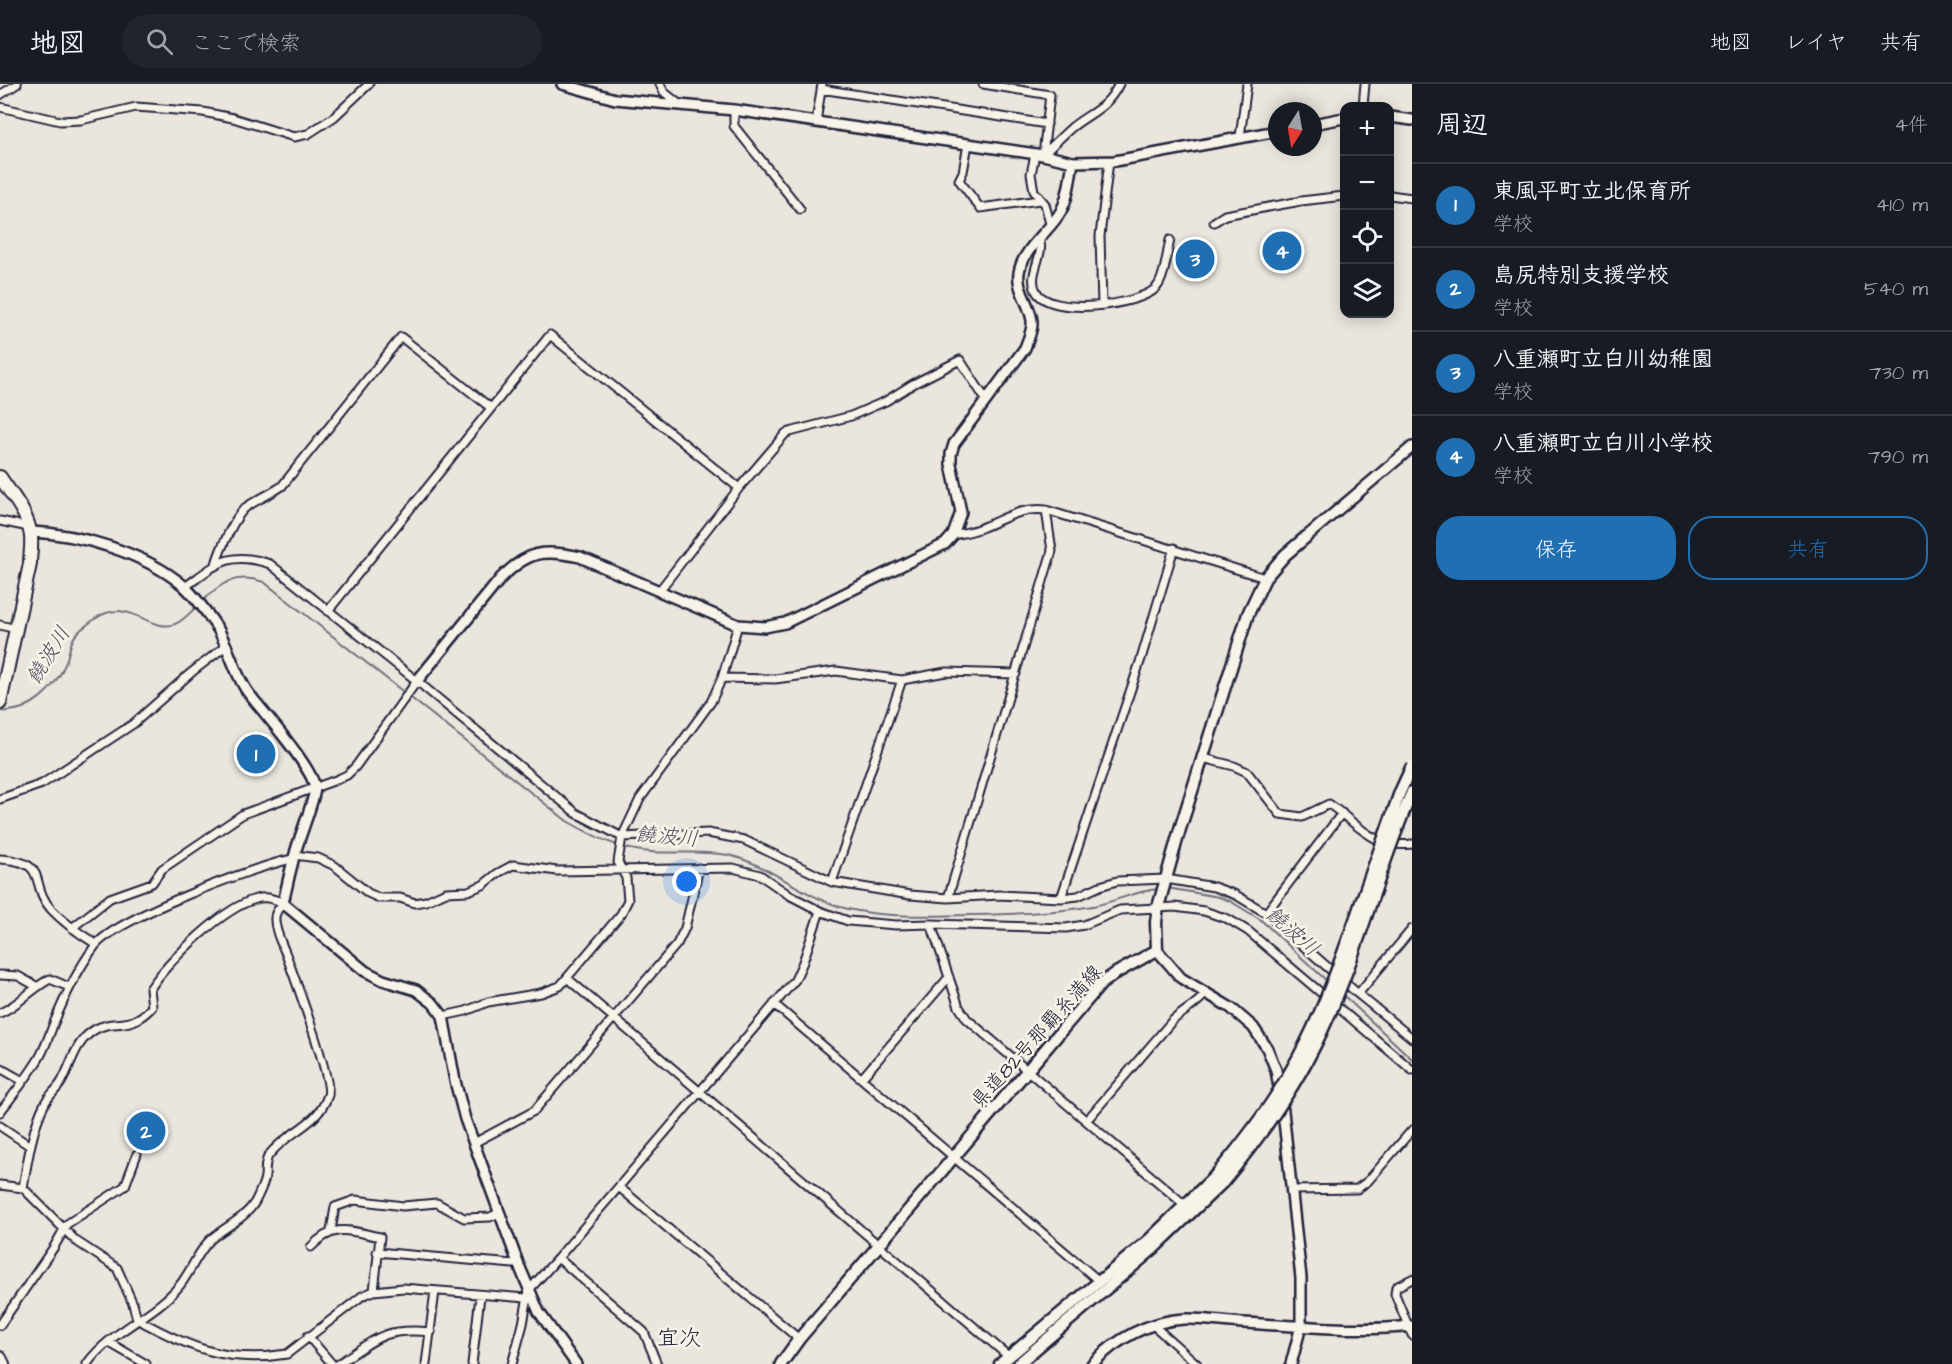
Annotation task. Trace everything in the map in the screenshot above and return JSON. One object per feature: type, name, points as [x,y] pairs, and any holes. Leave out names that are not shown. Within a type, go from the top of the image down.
[{"type":"highway","points":[[0,477],[30,530],[30,564],[0,701]]},
{"type":"highway","points":[[0,1358],[3,1364]]},
{"type":"main road","points":[[1157,950],[1156,922],[1159,904],[1248,614],[1266,578],[1285,555],[1306,537]]},
{"type":"main road","points":[[1004,1360],[1219,1179],[1264,1116],[1314,1027],[1400,792],[1412,766]]},
{"type":"main road","points":[[1019,1364],[1153,1249],[1257,1140],[1285,1100],[1318,1039],[1342,983],[1412,792]]},
{"type":"main road","name":"県道82号那覇糸満線","points":[[781,1364],[799,1339],[1101,984],[1157,950]]},
{"type":"street","points":[[0,95],[18,84]]},
{"type":"street","points":[[0,107],[60,121],[81,120],[136,107],[203,112],[233,118],[294,136],[308,134],[334,117],[369,84]]},
{"type":"street","points":[[562,84],[615,99],[734,110],[1039,154],[1073,162],[1140,157],[1268,132]]},
{"type":"street","points":[[660,84],[664,92],[679,104]]},
{"type":"street","points":[[983,84],[1050,95],[1047,124],[1031,174],[1034,191],[1045,204],[1050,224]]},
{"type":"street","points":[[1111,84],[1115,92]]},
{"type":"street","points":[[1039,154],[1072,127],[1100,109],[1119,84]]},
{"type":"street","points":[[1240,137],[1247,84]]},
{"type":"street","points":[[1363,102],[1365,84]]},
{"type":"street","points":[[816,122],[821,86],[1047,124]]},
{"type":"street","points":[[734,110],[734,126],[801,209]]},
{"type":"street","points":[[1394,118],[1412,120]]},
{"type":"street","points":[[1322,122],[1340,119]]},
{"type":"street","points":[[968,144],[963,172],[959,180],[980,208],[1040,200]]},
{"type":"street","points":[[1102,305],[1100,236],[1108,161]]},
{"type":"street","points":[[953,536],[961,512],[951,454],[959,436],[1025,348],[1030,336],[1032,321],[1018,280],[1020,267],[1039,238],[1060,213],[1067,197],[1073,162]]},
{"type":"street","points":[[1214,222],[1225,215],[1340,196]]},
{"type":"street","points":[[1394,196],[1412,198]]},
{"type":"street","points":[[1039,238],[1042,246],[1033,281],[1036,292],[1044,300],[1062,306],[1112,305],[1156,288],[1161,278],[1170,240]]},
{"type":"street","points":[[216,564],[220,548],[245,508],[282,486],[401,336],[491,408]]},
{"type":"street","points":[[328,611],[550,336],[739,488]]},
{"type":"street","points":[[659,591],[739,488],[786,433],[851,416],[886,401],[960,360],[986,400]]},
{"type":"street","points":[[1306,537],[1412,447]]},
{"type":"street","points":[[72,928],[110,898],[152,883],[162,869],[243,814],[315,789],[347,774],[356,766],[416,684],[501,578],[514,565],[528,556],[541,552],[580,557],[738,625],[765,627],[784,623],[939,548],[953,536],[979,529],[1020,511],[1034,508],[1174,548],[1266,578]]},
{"type":"street","points":[[948,898],[1052,551],[1046,510]]},
{"type":"street","points":[[0,521],[30,530],[69,535],[101,545],[161,569],[185,587],[205,610],[227,645],[247,691],[292,749],[310,775],[315,789],[294,857],[284,903],[276,911],[275,926],[298,985],[325,1069],[329,1085],[328,1095],[312,1122],[282,1141],[268,1156],[265,1180],[250,1209],[211,1239],[181,1285],[164,1302],[137,1319],[108,1342],[87,1364]]},
{"type":"street","points":[[1061,898],[1141,659],[1174,548]]},
{"type":"street","points":[[185,587],[216,564],[232,559],[250,558],[270,564],[576,813],[622,839],[708,833],[744,840],[832,882],[910,895],[948,898],[999,896],[1061,898],[1078,896],[1117,881],[1165,882],[1214,887],[1266,913],[1412,1038]]},
{"type":"street","points":[[0,625],[16,629]]},
{"type":"street","points":[[443,1016],[466,1011],[488,1002],[551,990],[560,986],[621,914],[628,900],[626,878],[618,862],[622,839],[640,798],[711,702],[722,678],[738,625]]},
{"type":"street","points":[[0,799],[42,784],[133,724],[192,672],[227,645]]},
{"type":"street","points":[[722,678],[774,679],[836,671],[902,680],[946,672],[1016,674]]},
{"type":"street","points":[[832,882],[902,680]]},
{"type":"street","points":[[1203,758],[1247,772],[1280,814],[1302,817],[1329,804],[1374,839],[1398,846],[1412,844]]},
{"type":"street","points":[[1266,913],[1342,813]]},
{"type":"street","points":[[0,1112],[38,1059],[69,987],[96,944],[136,919],[171,903],[248,871],[294,857],[318,858],[335,866],[368,894],[379,898],[400,898],[415,903],[446,892],[468,891],[483,885],[513,865],[557,871],[733,868],[760,875],[789,895],[848,921],[897,926],[931,924],[1065,928],[1084,925],[1120,910],[1159,904],[1204,911],[1228,919],[1248,931],[1412,1070]]},
{"type":"street","points":[[0,859],[25,863],[32,868],[37,874],[50,908],[72,928],[96,944]]},
{"type":"street","points":[[474,1143],[534,1111],[681,937],[699,868]]},
{"type":"street","points":[[23,1188],[30,1146],[45,1102],[62,1083],[74,1052],[85,1038],[95,1029],[142,1019],[152,1007],[150,989],[163,970],[215,921],[247,902],[258,898],[273,898],[284,903],[365,971],[383,980],[416,990],[433,1003],[443,1016],[455,1081],[474,1143],[527,1294],[576,1364]]},
{"type":"street","points":[[512,1364],[523,1324],[527,1294],[795,980],[820,910]]},
{"type":"street","points":[[931,924],[959,1007],[967,1019],[1186,1206]]},
{"type":"street","points":[[1358,994],[1412,928]]},
{"type":"street","points":[[1157,950],[1181,978],[1242,1016],[1253,1027],[1267,1048],[1276,1070],[1283,1111],[1301,1278],[1300,1326],[1291,1364]]},
{"type":"street","points":[[0,975],[18,976],[36,986]]},
{"type":"street","points":[[862,1078],[949,977]]},
{"type":"street","points":[[567,978],[879,1245],[1004,1360]]},
{"type":"street","points":[[0,1012],[9,1009],[36,986],[50,979],[69,987]]},
{"type":"street","points":[[1088,1120],[1172,1020],[1198,1003],[1206,993]]},
{"type":"street","points":[[774,1004],[1099,1281]]},
{"type":"street","points":[[0,1068],[23,1081]]},
{"type":"street","points":[[0,1126],[30,1146]]},
{"type":"street","points":[[1292,1190],[1357,1189],[1368,1181],[1412,1130]]},
{"type":"street","points":[[0,1325],[54,1247],[67,1224],[125,1186],[137,1154]]},
{"type":"street","points":[[0,1185],[23,1188],[76,1241],[117,1268],[137,1319],[192,1350],[228,1362],[273,1358],[287,1354],[362,1296],[374,1291],[403,1288],[480,1296],[527,1294]]},
{"type":"street","points":[[619,1187],[799,1339]]},
{"type":"street","points":[[331,1231],[335,1207],[354,1200],[403,1206],[437,1203],[464,1218],[490,1217],[499,1213]]},
{"type":"street","points":[[311,1246],[331,1231],[339,1230],[380,1237],[374,1291]]},
{"type":"street","points":[[377,1252],[518,1263]]},
{"type":"street","points":[[558,1258],[644,1332],[657,1364]]},
{"type":"street","points":[[1092,1364],[1114,1344],[1130,1334],[1153,1325],[1184,1319],[1355,1330],[1410,1329],[1395,1294],[1396,1287],[1412,1279]]},
{"type":"street","points":[[426,1364],[435,1291]]},
{"type":"street","points":[[472,1364],[480,1296]]},
{"type":"street","points":[[1153,1325],[1197,1364]]},
{"type":"street","points":[[338,1364],[384,1334],[411,1330],[431,1332]]},
{"type":"street","points":[[308,1336],[332,1364]]},
{"type":"street","points":[[108,1342],[146,1364]]},
{"type":"waterway","name":"饒波川","points":[[201,602],[230,581],[254,579],[264,582],[567,821],[597,837],[628,848],[651,852],[728,855],[759,866],[832,904],[863,912],[894,915],[985,915],[1063,910],[1093,906],[1158,889]]},
{"type":"waterway","name":"饒波川","points":[[0,711],[22,708],[49,690],[62,672],[72,641],[77,634],[92,621],[105,614],[116,611],[127,612],[165,626],[181,621],[197,606]]},
{"type":"waterway","name":"饒波川","points":[[1167,888],[1230,901],[1261,920],[1328,982]]},
{"type":"waterway","name":"饒波川","points":[[1342,994],[1412,1059]]},
{"type":"place","name":"八重瀬町立白川小学校","points":[[1282,251]]},
{"type":"place","name":"八重瀬町立白川幼稚園","points":[[1195,259]]},
{"type":"place","name":"東風平町立北保育所","points":[[256,754]]},
{"type":"place","name":"島尻特別支援学校","points":[[146,1131]]},
{"type":"district","name":"宜次","points":[[679,1337]]}]
